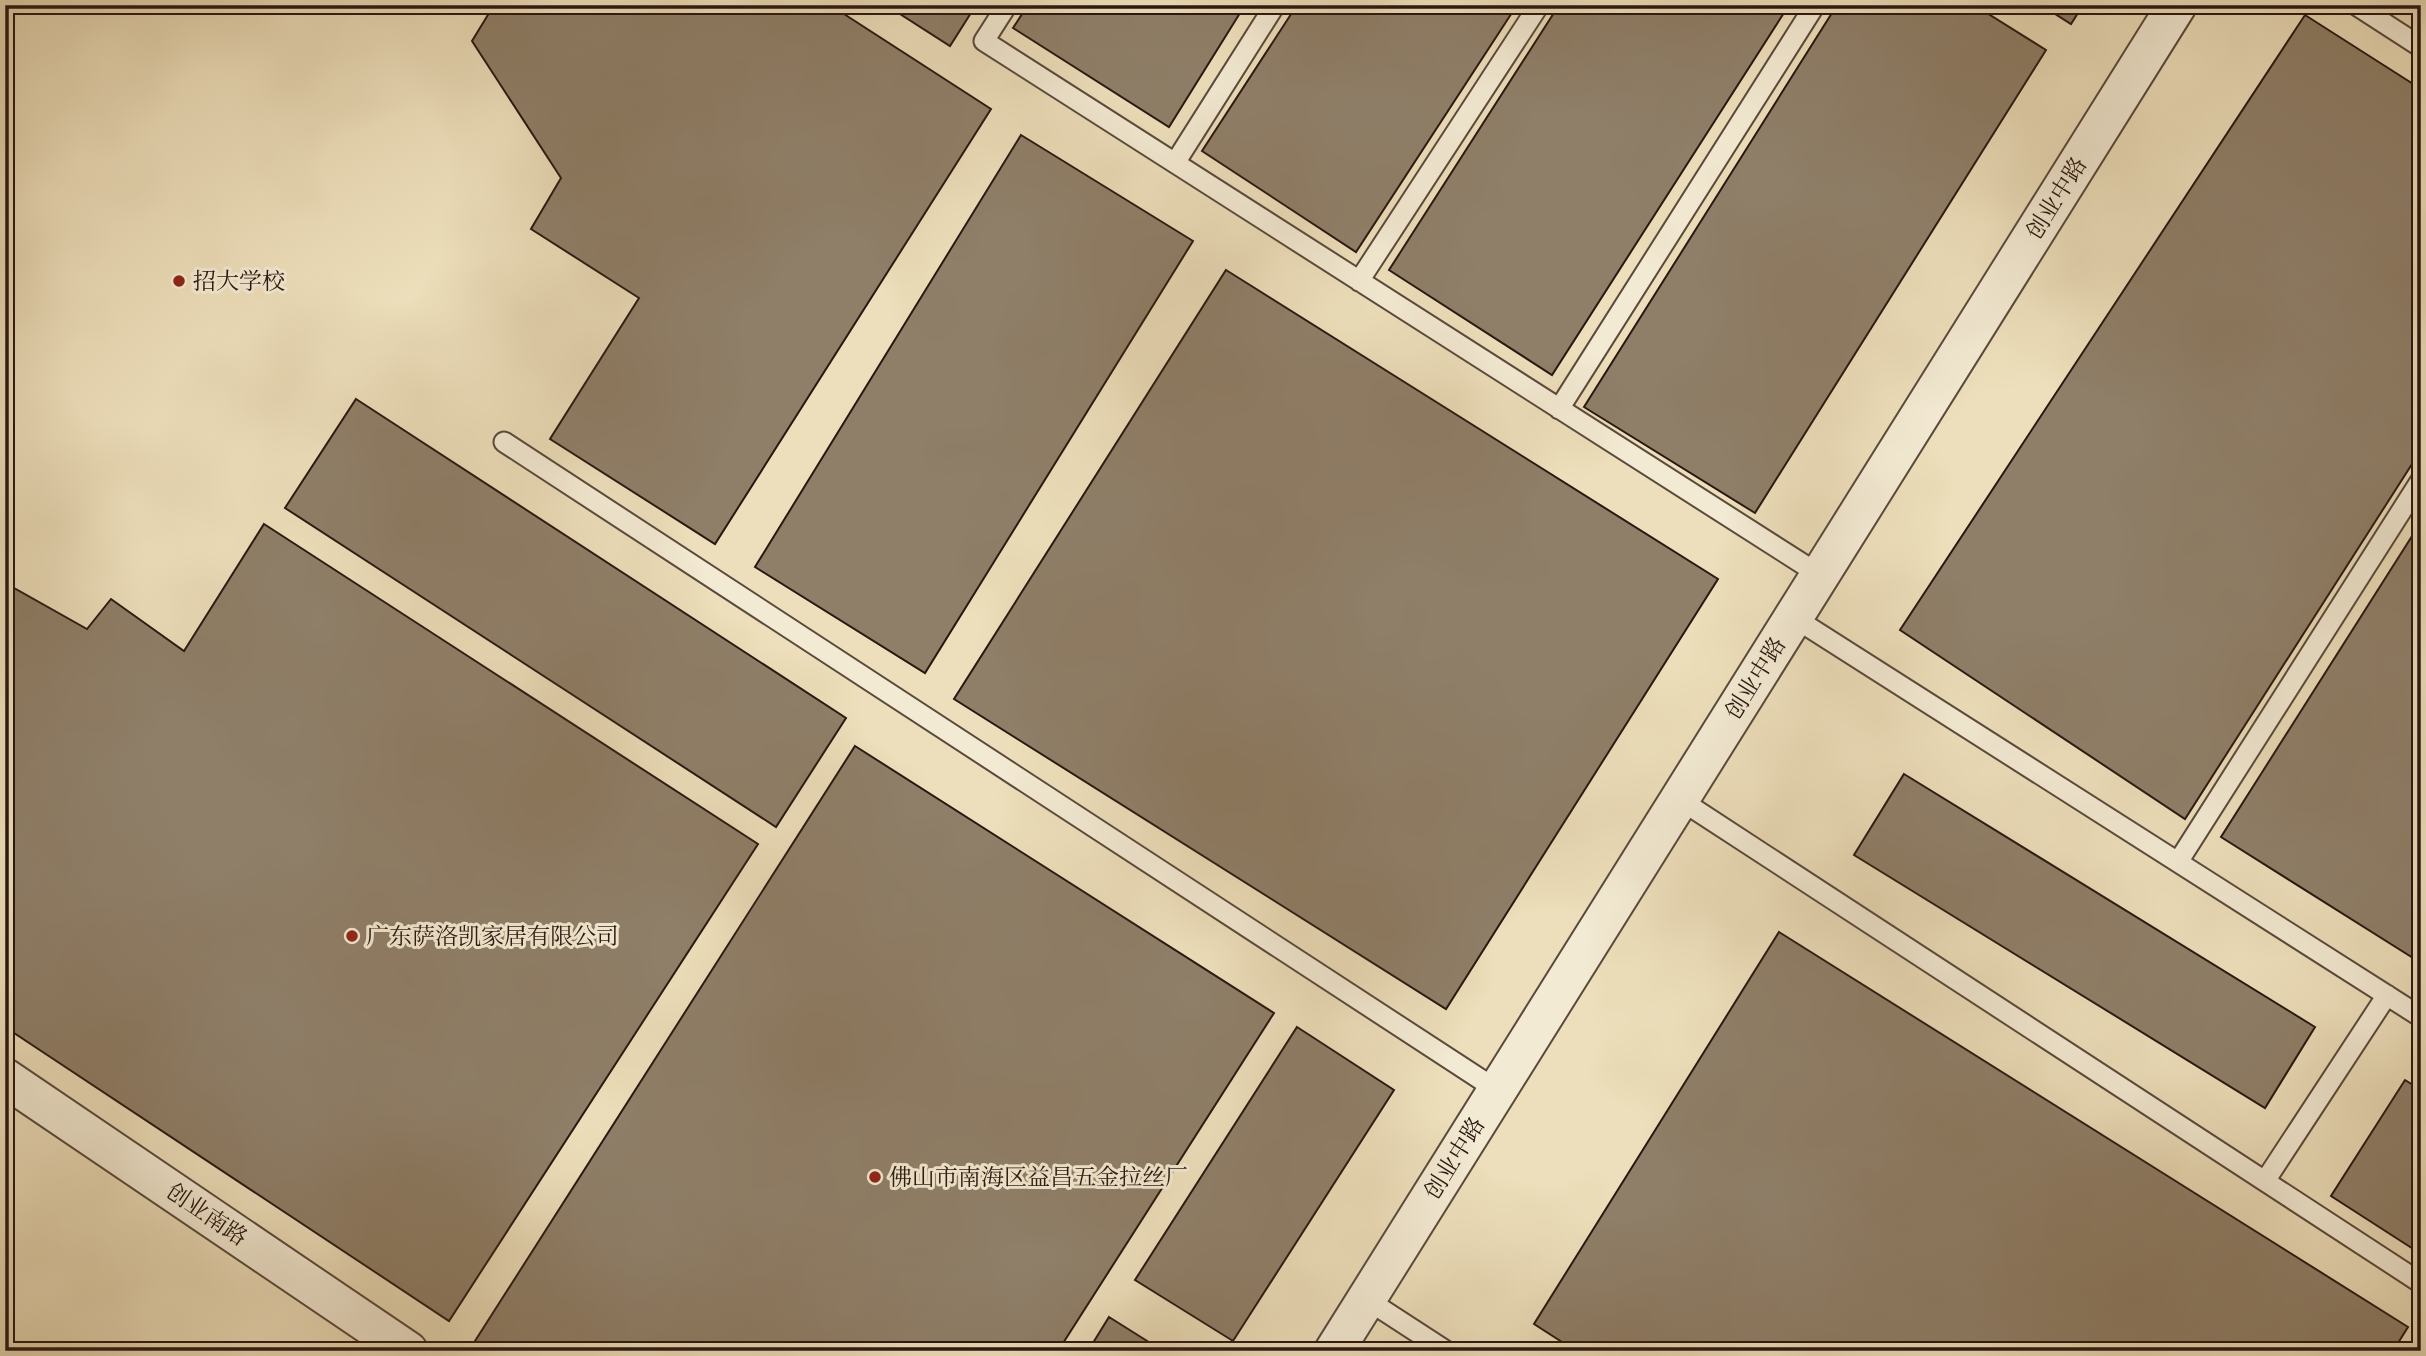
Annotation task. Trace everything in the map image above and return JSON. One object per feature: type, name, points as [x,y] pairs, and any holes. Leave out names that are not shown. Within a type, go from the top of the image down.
[{"type":"street","name":"创业中路","points":[[1334,1351],[2177,5]]},
{"type":"street","name":"创业南路","points":[[5,1078],[408,1351]]},
{"type":"lane","points":[[1007,5],[984,41],[1819,575]]},
{"type":"lane","points":[[1175,163],[1275,5]]},
{"type":"lane","points":[[1359,281],[1539,5]]},
{"type":"lane","points":[[1559,409],[1815,5]]},
{"type":"lane","points":[[2356,5],[2421,47]]},
{"type":"lane","points":[[505,442],[1497,1090]]},
{"type":"lane","points":[[2178,862],[2421,480]]},
{"type":"lane","points":[[1793,617],[2421,1017]]},
{"type":"lane","points":[[1679,799],[2421,1283]]},
{"type":"lane","points":[[2265,1181],[2387,995]]},
{"type":"lane","points":[[1366,1299],[1446,1351]]},
{"type":"building","points":[[494,5],[830,5],[991,109],[715,544],[550,439],[639,298],[531,229],[561,178],[472,41]]},
{"type":"building","points":[[886,5],[976,5],[950,46]]},
{"type":"building","points":[[1028,5],[1245,5],[1169,127],[1013,28]]},
{"type":"building","points":[[1297,5],[1517,5],[1356,252],[1202,151]]},
{"type":"building","points":[[1559,5],[1789,5],[1552,375],[1389,270]]},
{"type":"building","points":[[1837,5],[1974,5],[2046,50],[1755,513],[1584,407]]},
{"type":"building","points":[[2041,5],[2083,5],[2071,24]]},
{"type":"building","points":[[2305,15],[2421,89],[2421,450],[2185,819],[1900,630]]},
{"type":"building","points":[[1021,135],[1193,241],[925,673],[755,567]]},
{"type":"building","points":[[1226,270],[1718,579],[1446,1009],[954,699]]},
{"type":"building","points":[[356,399],[846,718],[776,827],[285,508]]},
{"type":"building","points":[[2421,522],[2421,963],[2221,837]]},
{"type":"building","name":"广东萨洛凯家居有限公司","points":[[264,524],[758,844],[449,1321],[5,1027],[5,583],[87,629],[111,599],[184,651]]},
{"type":"building","name":"佛山市南海区益昌五金拉丝厂","points":[[855,746],[1274,1013],[1058,1351],[490,1351],[475,1341]]},
{"type":"building","points":[[1904,774],[2315,1027],[2265,1108],[1854,855]]},
{"type":"building","points":[[1779,932],[2408,1327],[2393,1351],[1576,1351],[1534,1324]]},
{"type":"building","points":[[1297,1027],[1394,1090],[1233,1341],[1135,1280]]},
{"type":"building","points":[[2405,1080],[2421,1090],[2421,1254],[2331,1196]]},
{"type":"building","points":[[1109,1317],[1163,1351],[1088,1351]]},
{"type":"place","name":"招大学校","points":[[179,281]]},
{"type":"place","name":"广东萨洛凯家居有限公司","points":[[352,936]]},
{"type":"place","name":"佛山市南海区益昌五金拉丝厂","points":[[875,1177]]}]
